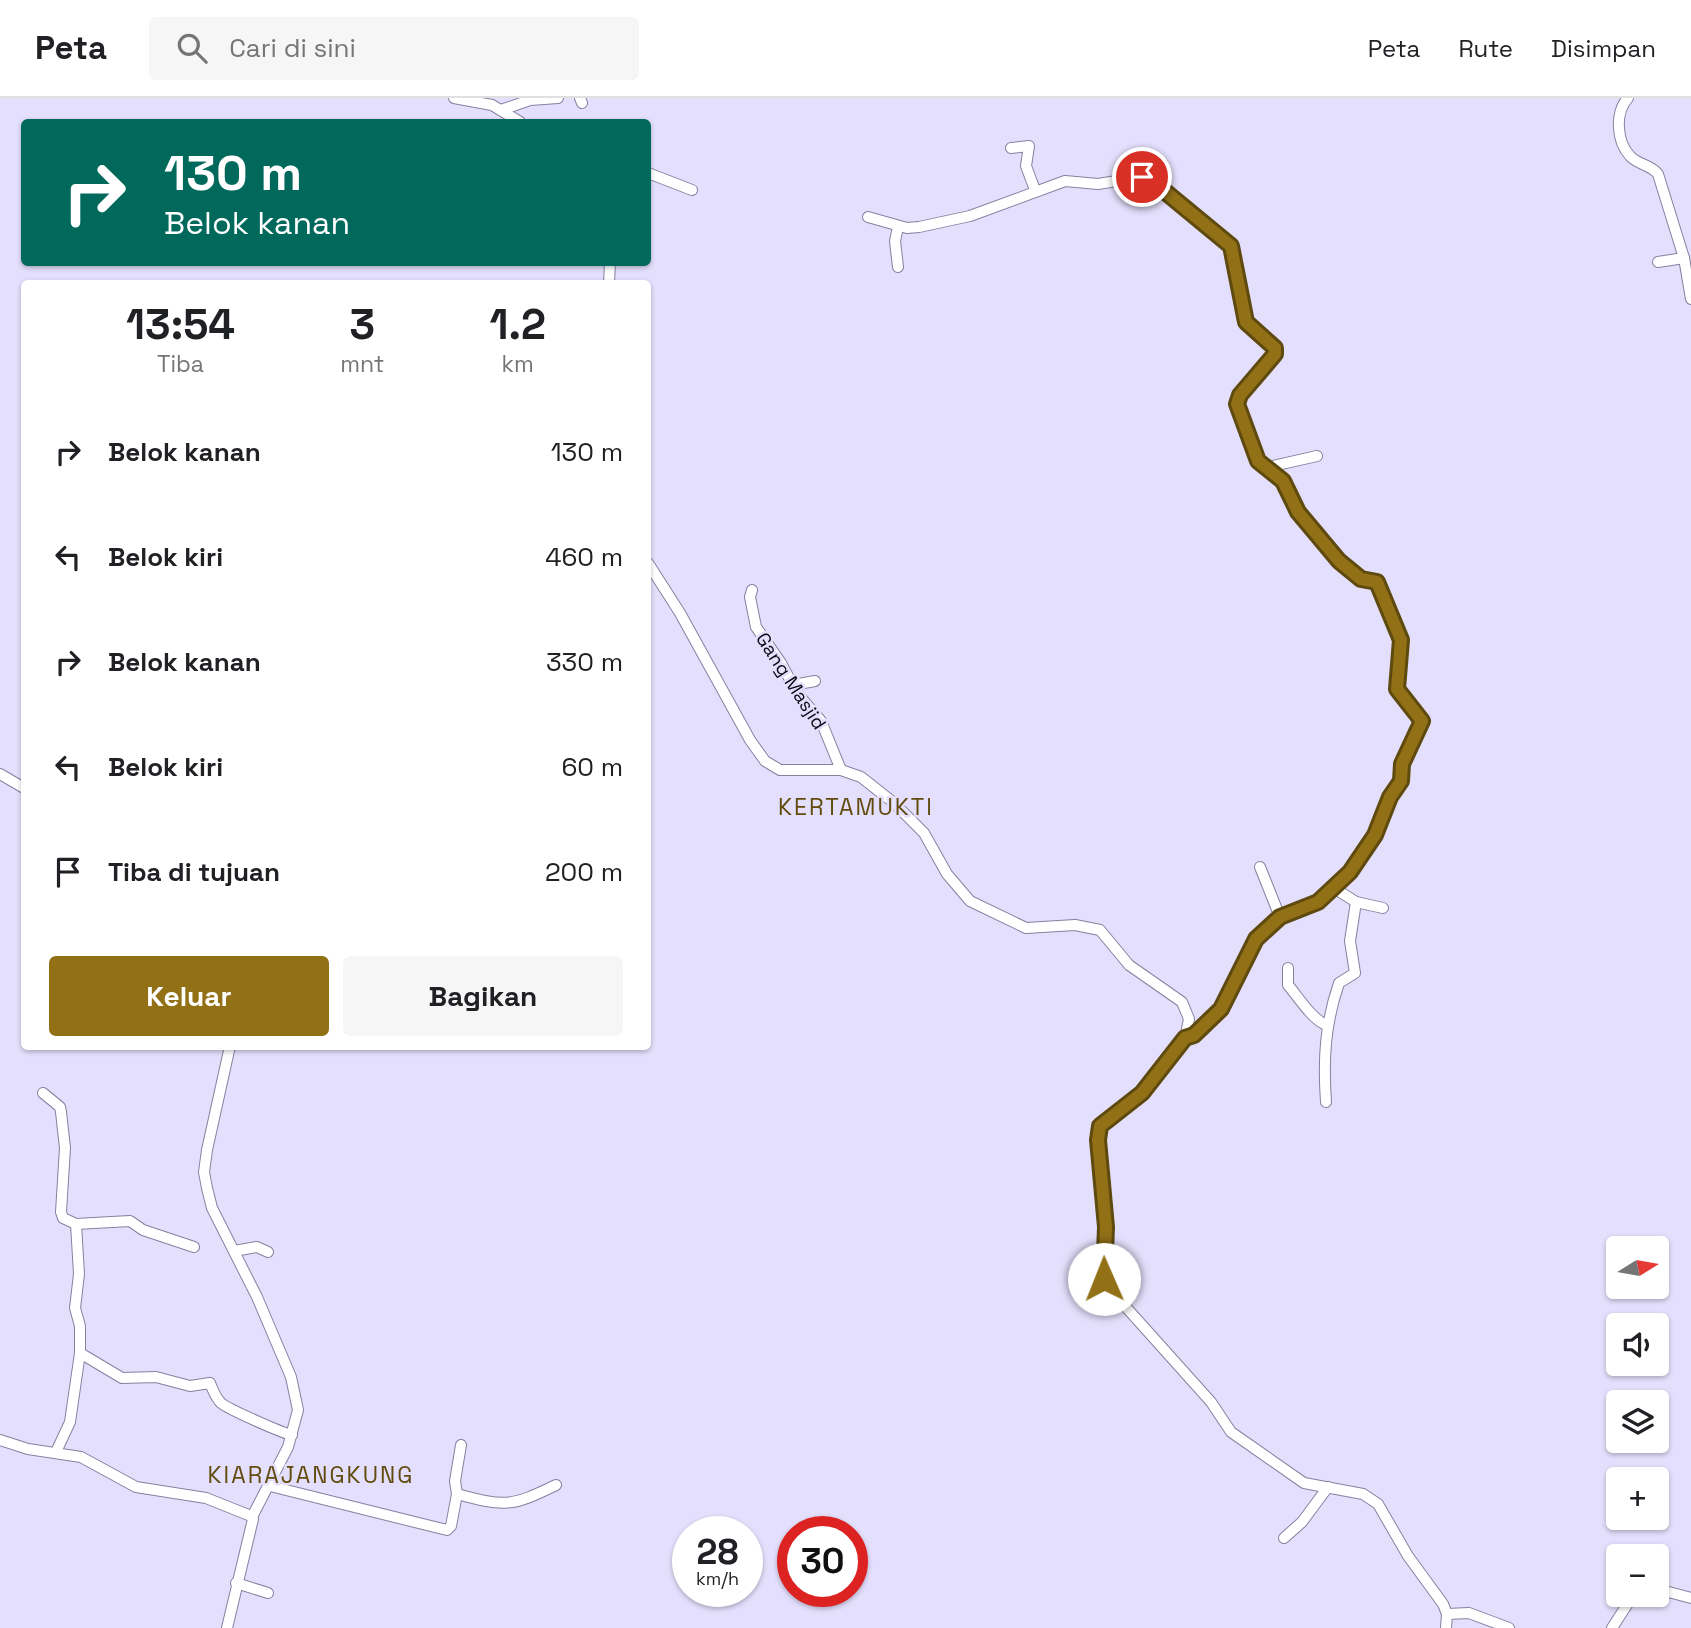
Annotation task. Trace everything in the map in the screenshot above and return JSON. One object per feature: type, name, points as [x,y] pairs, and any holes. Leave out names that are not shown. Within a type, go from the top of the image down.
[{"type":"street","points":[[454,98],[498,105],[558,98]]},
{"type":"street","points":[[1628,98],[1618,119],[1625,149],[1638,162],[1658,174],[1684,258],[1691,299]]},
{"type":"street","points":[[498,105],[516,119]]},
{"type":"street","points":[[1011,148],[1029,146],[1026,166],[1035,190]]},
{"type":"street","points":[[651,174],[692,190]]},
{"type":"street","points":[[868,217],[898,227],[919,227],[970,216],[1065,181],[1098,184],[1142,177],[1151,180],[1231,246],[1246,322],[1275,348],[1275,354],[1240,395],[1237,404],[1258,461],[1283,481],[1298,512],[1339,561],[1361,579],[1377,582],[1401,640],[1397,689],[1422,721],[1402,764],[1401,781],[1390,797],[1375,835],[1350,872],[1334,888],[1318,902],[1280,917],[1251,945],[1221,1009],[1194,1035],[1185,1038]]},
{"type":"street","points":[[898,227],[895,241],[898,267]]},
{"type":"street","points":[[1658,262],[1684,258]]},
{"type":"street","points":[[1264,468],[1317,456]]},
{"type":"street","points":[[651,568],[765,761],[780,770],[841,770],[861,777],[894,803],[924,833],[947,874],[970,901],[1026,928],[1075,925],[1100,929],[1129,965],[1182,1002],[1189,1018],[1185,1038],[1142,1093],[1100,1126],[1098,1140],[1106,1227],[1104,1279],[1112,1293],[1211,1402],[1231,1432],[1298,1480],[1309,1485],[1363,1494],[1378,1504],[1447,1614],[1446,1628]]},
{"type":"street","name":"Gang Masjid","points":[[752,590],[750,597],[756,627],[793,685],[821,721],[841,770]]},
{"type":"street","points":[[793,685],[815,681]]},
{"type":"street","points":[[0,774],[21,786]]},
{"type":"street","points":[[1260,867],[1280,917]]},
{"type":"street","points":[[1334,888],[1356,902],[1383,908]]},
{"type":"street","points":[[1326,1102],[1323,1060],[1326,1025],[1339,983],[1355,974],[1350,941],[1356,902]]},
{"type":"street","points":[[1288,968],[1288,985],[1309,1007],[1315,1020],[1326,1025]]},
{"type":"street","points":[[227,1628],[252,1517],[270,1486],[292,1435],[298,1410],[296,1393],[234,1251],[212,1208],[204,1172],[229,1050]]},
{"type":"street","points":[[43,1093],[60,1107],[65,1148],[61,1212],[64,1218],[76,1224],[130,1222],[143,1230],[194,1247]]},
{"type":"street","points":[[56,1452],[70,1422],[80,1353],[80,1326],[75,1308],[79,1274],[76,1224]]},
{"type":"street","points":[[234,1251],[257,1247],[268,1252]]},
{"type":"street","points":[[80,1353],[122,1378],[156,1377],[190,1386],[210,1383],[215,1395],[226,1406],[278,1432],[292,1435]]},
{"type":"street","points":[[0,1440],[28,1449],[56,1452],[91,1461],[136,1487],[206,1498],[252,1517]]},
{"type":"street","points":[[270,1486],[447,1530],[451,1528],[457,1494],[455,1481],[461,1445]]},
{"type":"street","points":[[457,1494],[506,1505],[521,1502],[555,1485]]},
{"type":"street","points":[[1284,1538],[1302,1522],[1328,1487]]},
{"type":"street","points":[[236,1583],[268,1593]]},
{"type":"street","points":[[1669,1592],[1691,1598]]},
{"type":"street","points":[[1612,1628],[1626,1607]]},
{"type":"street","points":[[1447,1614],[1469,1613],[1509,1628]]},
{"type":"district","name":"KERTAMUKTI","points":[[856,807]]},
{"type":"district","name":"KIARAJANGKUNG","points":[[311,1475]]},
{"type":"route","points":[[1104,1279],[1102,1269],[1106,1227],[1098,1140],[1100,1126],[1142,1093],[1185,1038],[1194,1035],[1221,1009],[1256,939],[1280,917],[1318,902],[1350,872],[1375,835],[1390,797],[1401,781],[1402,764],[1422,725],[1421,716],[1397,689],[1396,669],[1401,640],[1377,582],[1361,579],[1339,561],[1298,512],[1283,481],[1258,461],[1237,404],[1240,395],[1275,354],[1275,348],[1246,322],[1231,246],[1151,180],[1142,177]]}]
